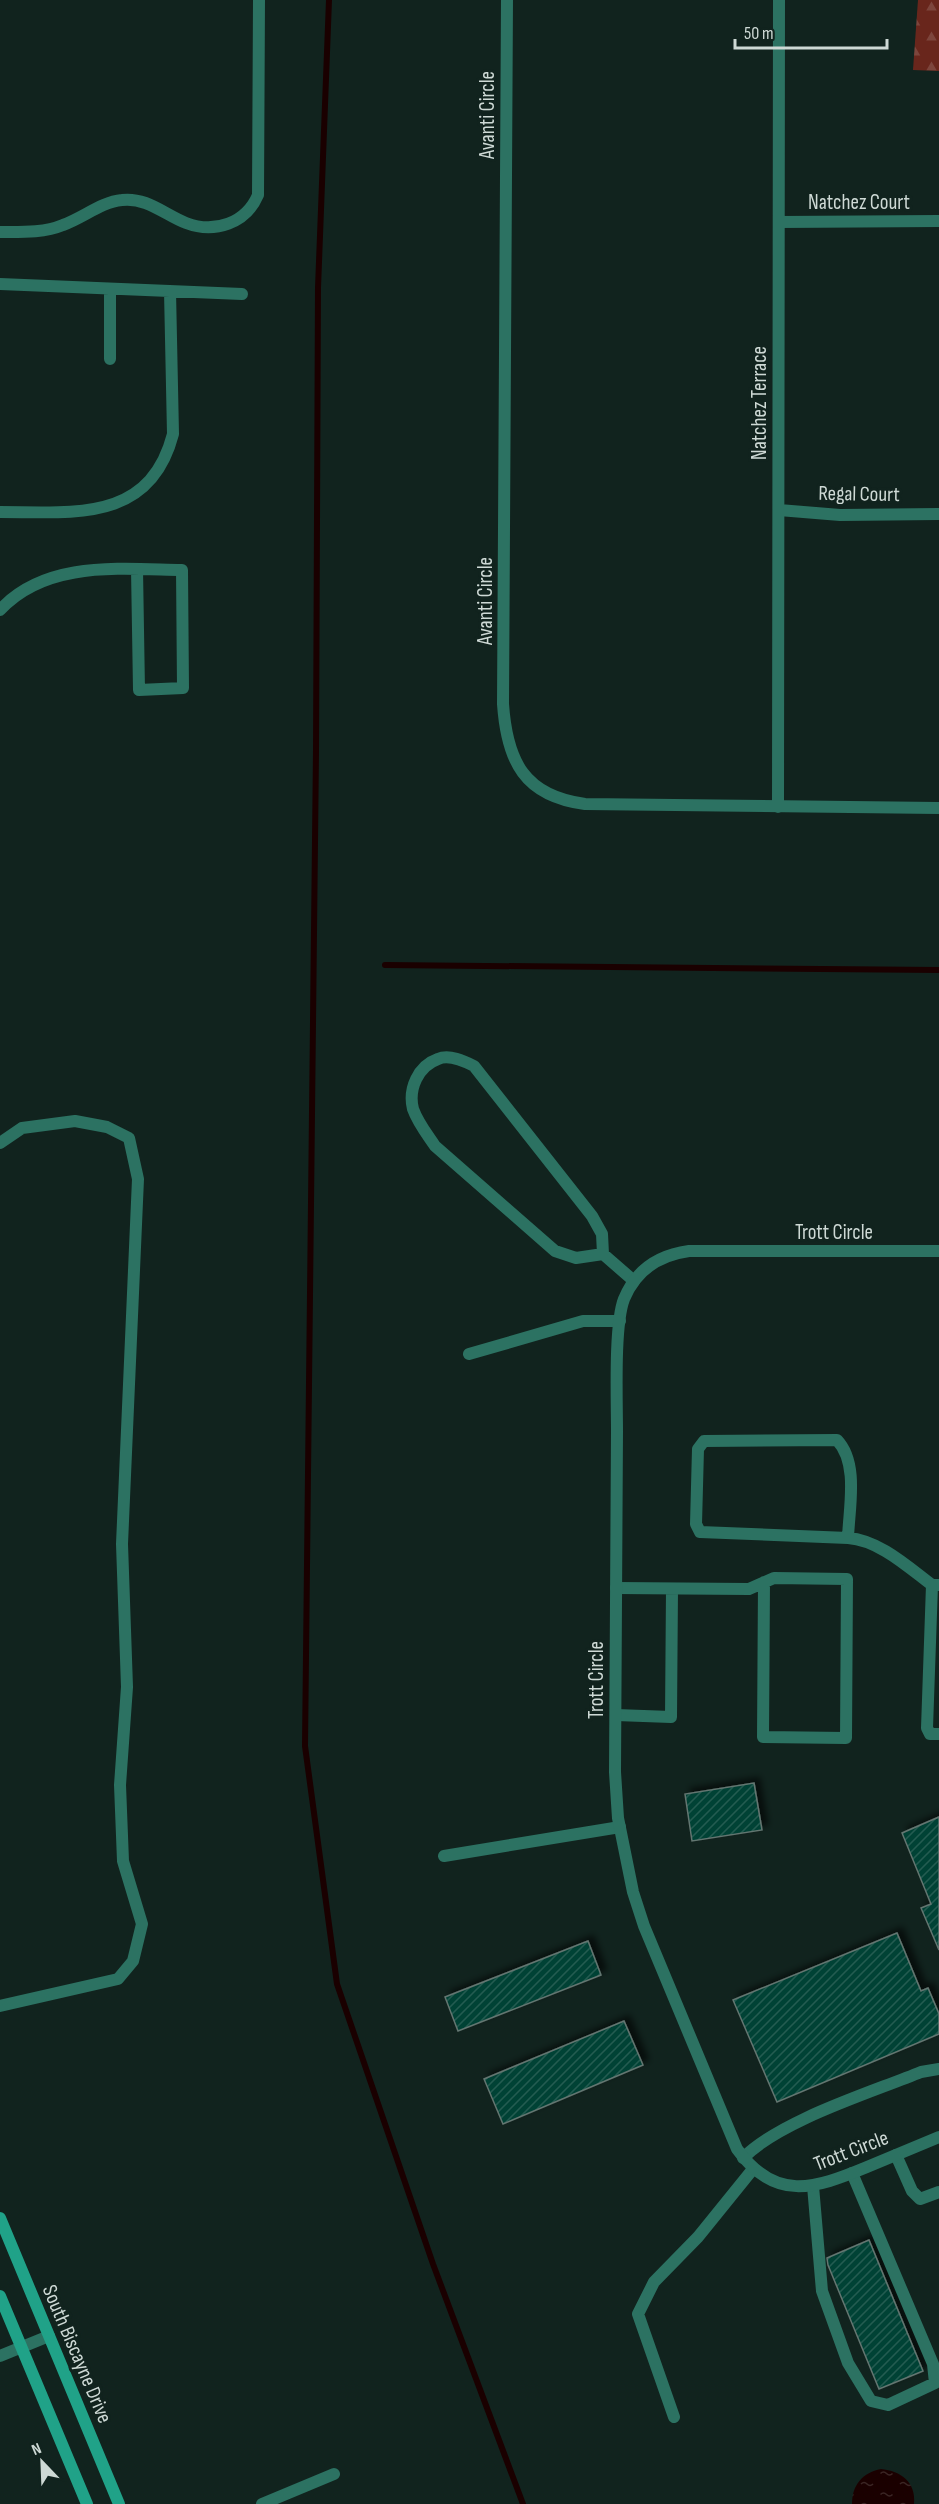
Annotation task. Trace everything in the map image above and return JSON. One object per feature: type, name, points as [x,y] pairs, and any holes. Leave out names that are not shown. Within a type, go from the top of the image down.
[{"type":"street","points":[[0,232],[39,231],[63,226],[100,207],[122,200],[150,204],[186,223],[207,228],[227,225],[252,208],[258,195],[259,0]]},
{"type":"street","name":"Avanti Circle","points":[[507,0],[504,704],[506,736],[512,757],[522,772],[538,788],[567,802],[939,808]]},
{"type":"street","name":"Natchez Terrace","points":[[778,807],[779,0]]},
{"type":"street","name":"Natchez Court","points":[[779,222],[939,221]]},
{"type":"street","points":[[0,284],[242,294]]},
{"type":"street","points":[[110,289],[110,359]]},
{"type":"street","points":[[0,512],[83,512],[105,508],[128,499],[145,486],[159,468],[169,450],[173,434],[170,291]]},
{"type":"street","name":"Regal Court","points":[[779,510],[840,515],[939,514]]},
{"type":"street","points":[[0,610],[25,591],[52,579],[84,569],[137,569],[182,570],[183,688],[139,690],[137,569]]},
{"type":"street","points":[[603,1254],[576,1258],[555,1251],[435,1146],[420,1124],[413,1107],[412,1087],[422,1070],[439,1058],[458,1059],[474,1066],[592,1216],[602,1234],[603,1254],[634,1281]]},
{"type":"street","points":[[0,1143],[22,1128],[75,1121],[107,1126],[129,1138],[138,1179],[122,1544],[127,1687],[120,1785],[123,1861],[142,1924],[133,1961],[118,1979],[0,2006]]},
{"type":"street","name":"Trott Circle","points":[[939,1251],[689,1251],[672,1253],[657,1260],[634,1281],[623,1301],[620,1321],[615,1714],[615,1772],[620,1827],[628,1871],[644,1926],[737,2149],[743,2158],[753,2169],[783,2185],[813,2186],[852,2173],[939,2137]]},
{"type":"street","points":[[469,1354],[583,1321],[620,1321]]},
{"type":"street","points":[[848,1538],[850,1463],[844,1448],[837,1440],[704,1441],[698,1449],[696,1524],[700,1532],[857,1539],[892,1555],[936,1585],[927,1728],[930,1734],[939,1734]]},
{"type":"street","points":[[616,1588],[749,1589],[764,1582],[774,1578],[847,1579],[846,1738],[762,1737],[764,1582]]},
{"type":"street","points":[[615,1714],[671,1717],[672,1588]]},
{"type":"street","points":[[444,1856],[620,1827]]},
{"type":"street","points":[[743,2158],[777,2132],[921,2072],[939,2069]]},
{"type":"street","points":[[896,2155],[912,2191],[921,2199],[939,2192]]},
{"type":"street","points":[[674,2417],[638,2314],[654,2282],[698,2237],[753,2169]]},
{"type":"street","points":[[813,2186],[822,2291],[848,2363],[871,2401],[888,2405],[935,2383],[933,2364],[852,2173]]},
{"type":"street","name":"South Biscayne Drive","points":[[0,2218],[119,2504]]},
{"type":"street","points":[[0,2296],[87,2504]]},
{"type":"street","points":[[0,2356],[49,2336]]},
{"type":"street","points":[[262,2504],[334,2474]]},
{"type":"green space","points":[[918,0],[939,0],[939,71],[913,70]]},
{"type":"water","points":[[881,2469],[895,2472],[906,2479],[914,2496],[914,2504],[852,2504],[852,2497],[859,2481],[868,2473]]},
{"type":"building","points":[[754,1783],[762,1830],[692,1841],[685,1794]]},
{"type":"building","points":[[939,1817],[939,1950],[921,1908],[931,1904],[902,1833]]},
{"type":"building","points":[[897,1933],[921,1991],[928,1988],[939,2014],[939,2034],[777,2102],[733,2000]]},
{"type":"building","points":[[588,1941],[601,1975],[458,2031],[445,1997]]},
{"type":"building","points":[[624,2021],[643,2065],[503,2124],[484,2079]]},
{"type":"building","points":[[869,2240],[923,2371],[879,2389],[827,2258]]},
{"type":"waterway","points":[[329,0],[318,288],[316,751],[305,1746],[337,1984],[433,2264],[523,2504]]},
{"type":"waterway","points":[[385,965],[939,970]]}]
